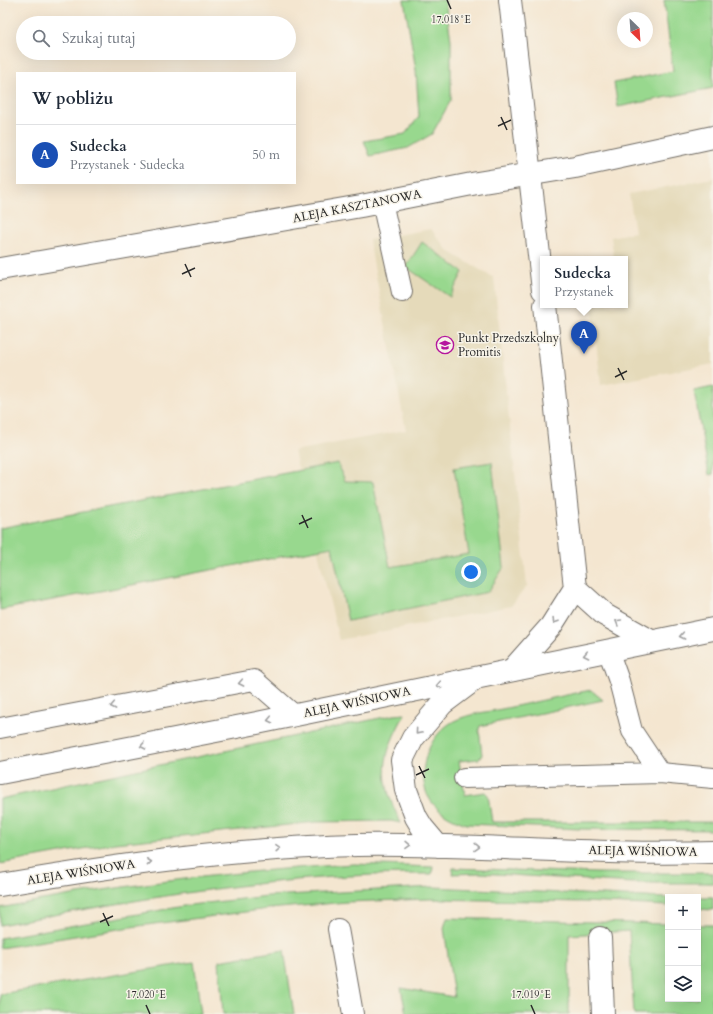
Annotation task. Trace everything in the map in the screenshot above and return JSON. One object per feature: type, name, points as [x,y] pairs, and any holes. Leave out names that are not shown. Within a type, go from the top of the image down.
[{"type":"main road","points":[[510,0],[540,263]]},
{"type":"main road","name":"ALEJA KASZTANOWA","points":[[0,268],[575,167],[713,137]]},
{"type":"main road","points":[[512,670],[551,626],[575,588],[544,308]]},
{"type":"main road","points":[[575,588],[605,615],[651,642]]},
{"type":"main road","name":"ALEJA WIŚNIOWA","points":[[0,773],[294,715],[713,629]]},
{"type":"main road","points":[[438,846],[422,827],[416,817],[406,790],[402,760],[412,738],[442,704],[477,678]]},
{"type":"main road","name":"ALEJA WIŚNIOWA","points":[[0,884],[113,866],[268,848],[357,845],[713,852]]},
{"type":"main road","points":[[600,938],[603,1014]]},
{"type":"lane","points":[[382,202],[402,292]]},
{"type":"lane","points":[[608,650],[619,680],[632,731],[660,773]]},
{"type":"lane","points":[[0,728],[254,680],[294,715]]},
{"type":"lane","points":[[464,778],[660,773],[713,778]]},
{"type":"lane","points":[[338,930],[353,1014]]},
{"type":"shaded area","points":[[713,178],[713,364],[601,385],[592,308],[628,308],[628,256],[614,256],[611,237],[635,232],[629,194]]},
{"type":"shaded area","points":[[431,229],[448,251],[494,278],[527,586],[511,606],[339,640],[294,451],[406,430],[369,240]]},
{"type":"green space","points":[[404,0],[445,0],[451,40],[451,100],[432,134],[408,148],[370,156],[364,141],[405,134],[419,117],[416,70]]},
{"type":"green space","points":[[664,0],[713,0],[713,88],[618,107],[614,83],[673,71]]},
{"type":"green space","points":[[422,242],[463,272],[450,297],[406,267]]},
{"type":"green space","points":[[713,387],[713,474],[709,475],[694,391]]},
{"type":"green space","points":[[492,462],[504,567],[488,592],[348,621],[332,547],[0,610],[0,528],[338,463],[345,481],[373,482],[390,567],[469,554],[454,468]]},
{"type":"green space","points":[[591,690],[603,700],[480,726],[479,729],[482,755],[479,759],[459,761],[465,795],[485,792],[488,795],[492,822],[713,822],[713,830],[580,829],[467,824],[452,818],[439,810],[429,798],[424,783],[423,774],[426,756],[434,739],[454,721],[471,715]]},
{"type":"green space","points":[[405,714],[391,743],[385,768],[389,793],[401,823],[391,821],[317,822],[115,843],[0,864],[0,799],[394,715]]},
{"type":"green space","points":[[354,864],[433,867],[432,874],[323,878],[215,889],[0,925],[0,908],[88,892],[221,875]]},
{"type":"green space","points":[[453,868],[597,873],[713,873],[713,883],[633,883],[480,873],[452,874]]},
{"type":"green space","points":[[433,887],[665,898],[665,906],[583,902],[430,899],[347,902],[268,909],[131,927],[0,948],[0,938],[190,905],[267,896]]},
{"type":"green space","points":[[701,897],[713,897],[713,910],[701,909]]},
{"type":"green space","points":[[447,918],[665,924],[665,1002],[701,1002],[701,925],[713,925],[713,998],[711,998],[713,1014],[634,1014],[629,931],[569,935],[569,1014],[406,1014],[401,988],[454,997],[444,928]]},
{"type":"green space","points":[[284,950],[294,1014],[223,1014],[219,961]]},
{"type":"green space","points":[[194,962],[201,1014],[0,1014],[0,994]]},
{"type":"place","name":"Punkt Przedszkolny Promitis","points":[[445,345]]},
{"type":"place","name":"Sudecka","points":[[584,354]]}]
